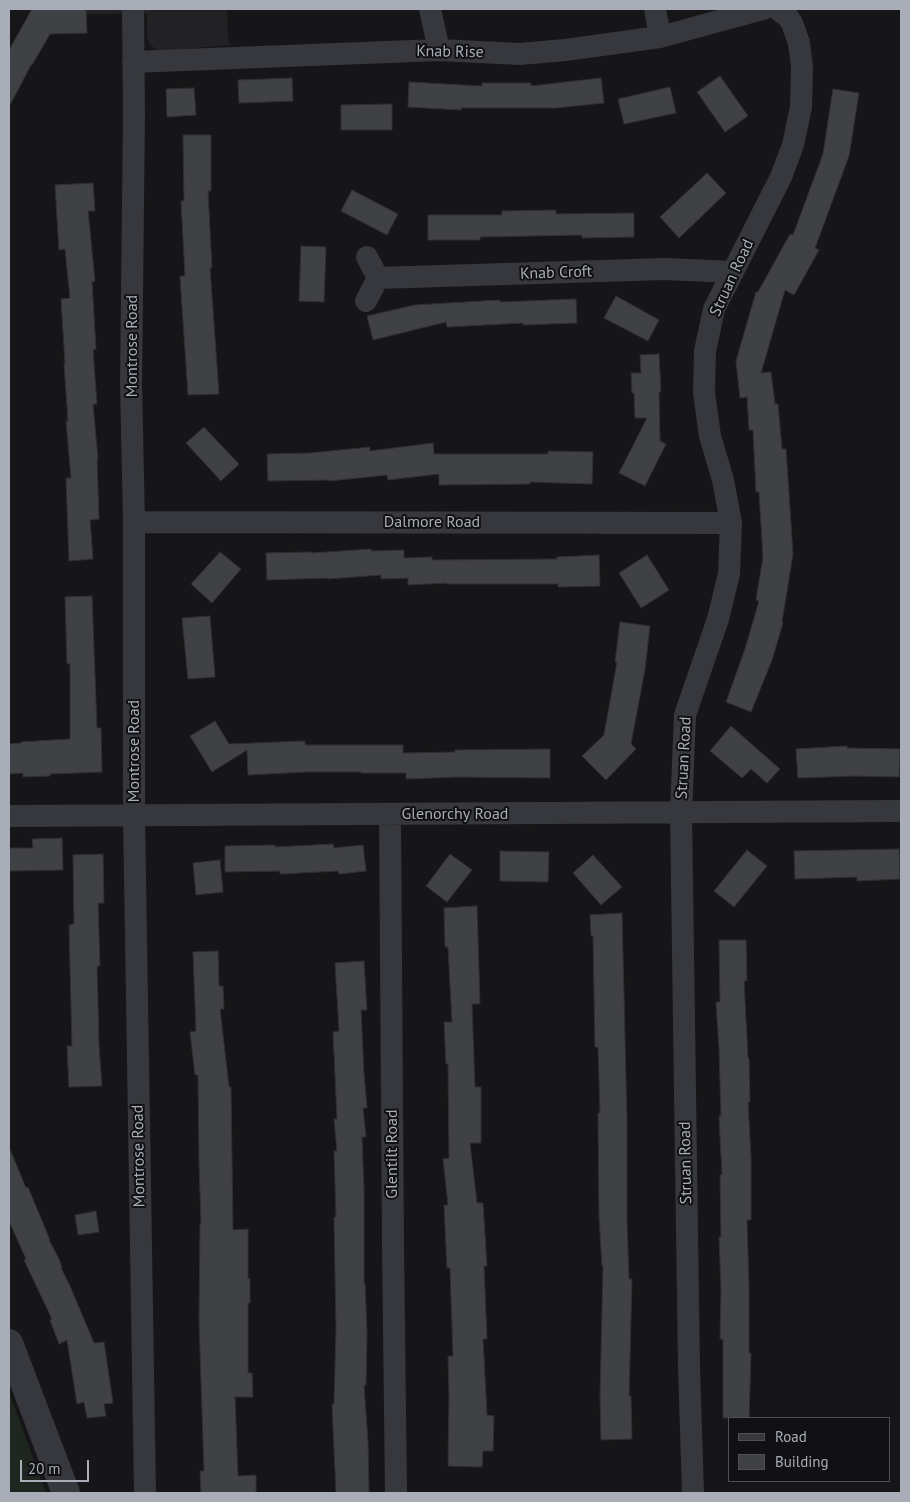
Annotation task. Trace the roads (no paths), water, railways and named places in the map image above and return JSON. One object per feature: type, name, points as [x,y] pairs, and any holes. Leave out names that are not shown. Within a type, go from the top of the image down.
[{"type":"street","name":"Montrose Road","points":[[133,9],[134,115],[131,384],[134,522],[134,815],[145,1493]]},
{"type":"street","points":[[430,9],[439,50]]},
{"type":"street","points":[[655,9],[660,37]]},
{"type":"street","name":"Knab Rise","points":[[133,62],[439,50],[520,54],[660,37],[763,9]]},
{"type":"street","name":"Struan Road","points":[[693,1493],[688,1358],[681,813],[685,715],[718,620],[729,574],[731,523],[723,480],[710,436],[704,392],[705,351],[714,308],[781,177],[793,145],[800,107],[802,67],[799,43],[784,16]]},
{"type":"street","points":[[366,301],[378,278],[367,257]]},
{"type":"street","name":"Knab Croft","points":[[378,278],[665,269],[733,272]]},
{"type":"street","name":"Dalmore Road","points":[[134,522],[731,523]]},
{"type":"street","name":"Glenorchy Road","points":[[9,816],[901,811]]},
{"type":"street","name":"Glentilt Road","points":[[390,814],[396,1493]]},
{"type":"street","points":[[9,1342],[66,1493]]}]
